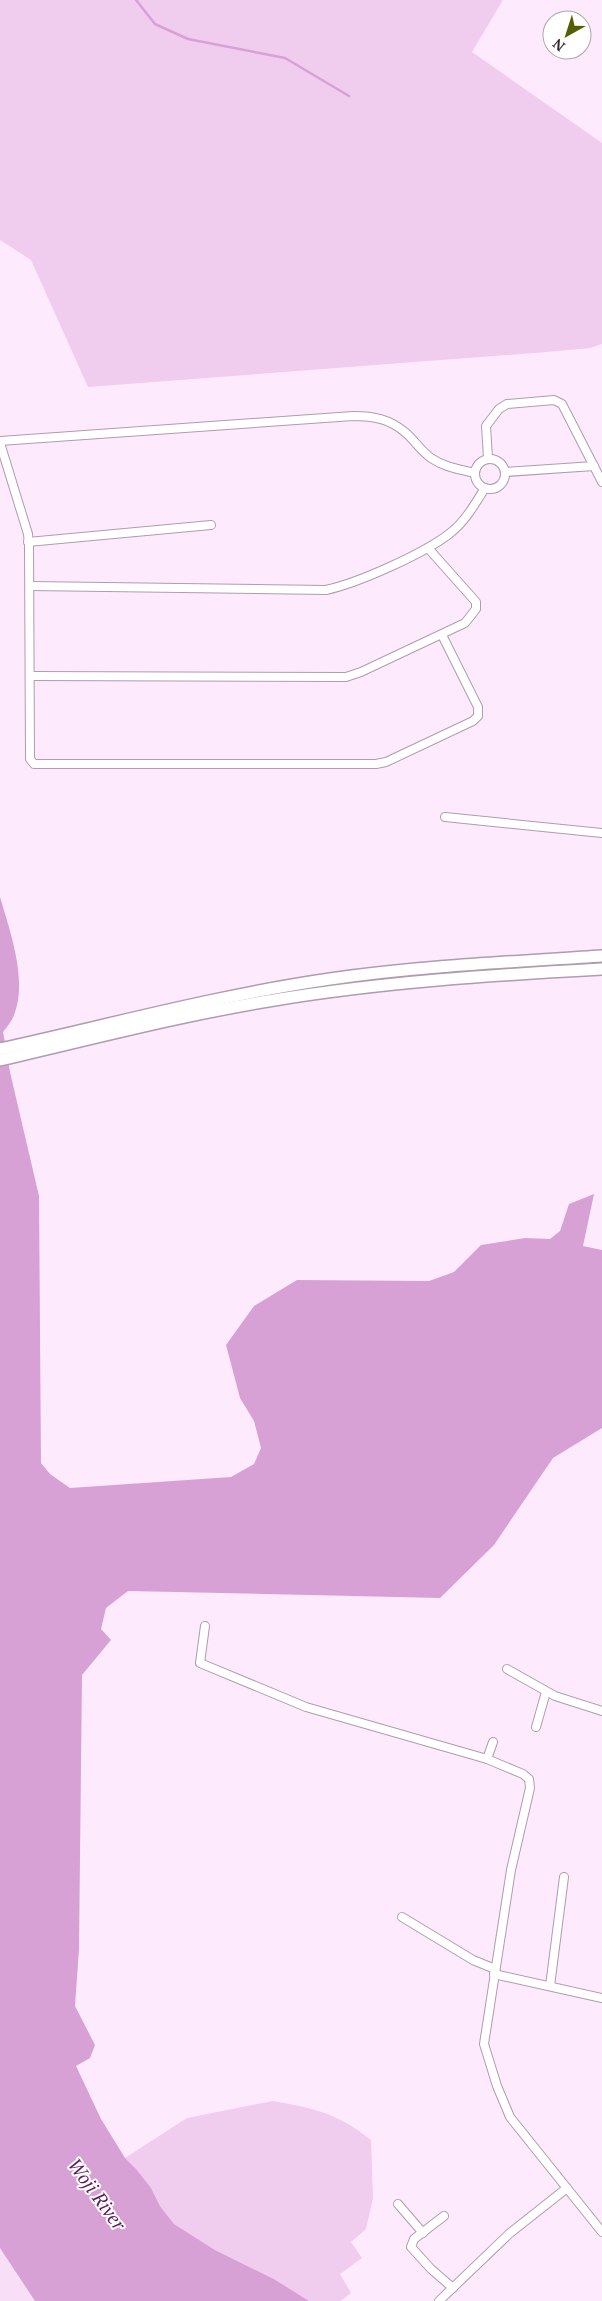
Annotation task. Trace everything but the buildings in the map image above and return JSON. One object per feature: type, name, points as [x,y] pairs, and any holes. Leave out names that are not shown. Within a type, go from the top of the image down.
[{"type":"main road","points":[[0,1060],[31,1048],[197,1004],[328,979],[451,966],[602,956]]},
{"type":"main road","points":[[0,1049],[31,1048],[210,1011],[276,1000],[405,983],[602,969]]},
{"type":"street","points":[[488,458],[486,426],[499,409],[507,404],[554,400],[562,404],[602,482]]},
{"type":"street","points":[[442,635],[478,706],[478,716],[473,721],[376,764],[34,764],[30,759],[30,586],[28,542],[0,442],[353,416],[375,416],[389,421],[406,433],[422,450],[443,465],[474,473]]},
{"type":"street","points":[[488,458],[498,460],[506,472],[501,485],[492,489],[478,484],[474,473],[478,463],[488,458]]},
{"type":"street","points":[[506,472],[594,466]]},
{"type":"street","points":[[30,586],[326,590],[344,586],[428,548],[450,534],[466,518],[485,488]]},
{"type":"street","points":[[28,542],[211,525]]},
{"type":"street","points":[[30,676],[346,677],[361,672],[465,623],[476,609],[476,602],[428,548]]},
{"type":"street","points":[[445,817],[602,833]]},
{"type":"street","points":[[205,1626],[200,1663],[306,1708],[487,1759],[524,1774],[529,1779],[530,1788],[511,1870],[484,2044],[497,2086],[510,2118],[602,2232]]},
{"type":"street","points":[[507,1669],[546,1692],[602,1712]]},
{"type":"street","points":[[536,1726],[546,1692]]},
{"type":"street","points":[[487,1759],[493,1742]]},
{"type":"street","points":[[550,1986],[564,1877]]},
{"type":"street","points":[[402,1917],[495,1972],[602,1998]]},
{"type":"street","points":[[439,2301],[510,2233],[568,2188]]},
{"type":"street","points":[[398,2204],[422,2232]]},
{"type":"street","points":[[444,2216],[414,2239],[411,2247],[430,2269],[453,2288]]},
{"type":"shaded area","points":[[0,0],[503,0],[472,52],[602,143],[602,344],[590,348],[547,352],[88,387],[31,260],[0,240]]},
{"type":"shaded area","points":[[273,2101],[313,2109],[336,2117],[371,2140],[373,2198],[366,2229],[351,2242],[362,2258],[340,2274],[351,2293],[341,2301],[309,2301],[274,2279],[215,2250],[174,2224],[160,2206],[151,2188],[125,2158],[187,2118]]},
{"type":"shaded area","points":[[1,2249],[35,2301],[0,2301]]},
{"type":"water","name":"Woji River","points":[[0,897],[16,956],[19,987],[18,1002],[14,1015],[3,1032],[10,1072],[39,1196],[41,1463],[50,1474],[70,1488],[231,1477],[254,1464],[261,1448],[254,1421],[240,1398],[226,1345],[254,1306],[297,1280],[429,1281],[454,1272],[481,1245],[525,1238],[550,1239],[560,1231],[569,1204],[594,1194],[583,1246],[602,1250],[602,1428],[553,1458],[494,1545],[440,1598],[128,1591],[106,1608],[101,1629],[111,1640],[82,1675],[79,1949],[75,2006],[95,2045],[90,2058],[76,2066],[101,2119],[125,2158],[151,2188],[160,2206],[174,2224],[215,2250],[274,2279],[309,2301],[35,2301],[0,2248]]},
{"type":"waterway","points":[[136,0],[155,24],[188,39],[285,58],[349,96]]}]
